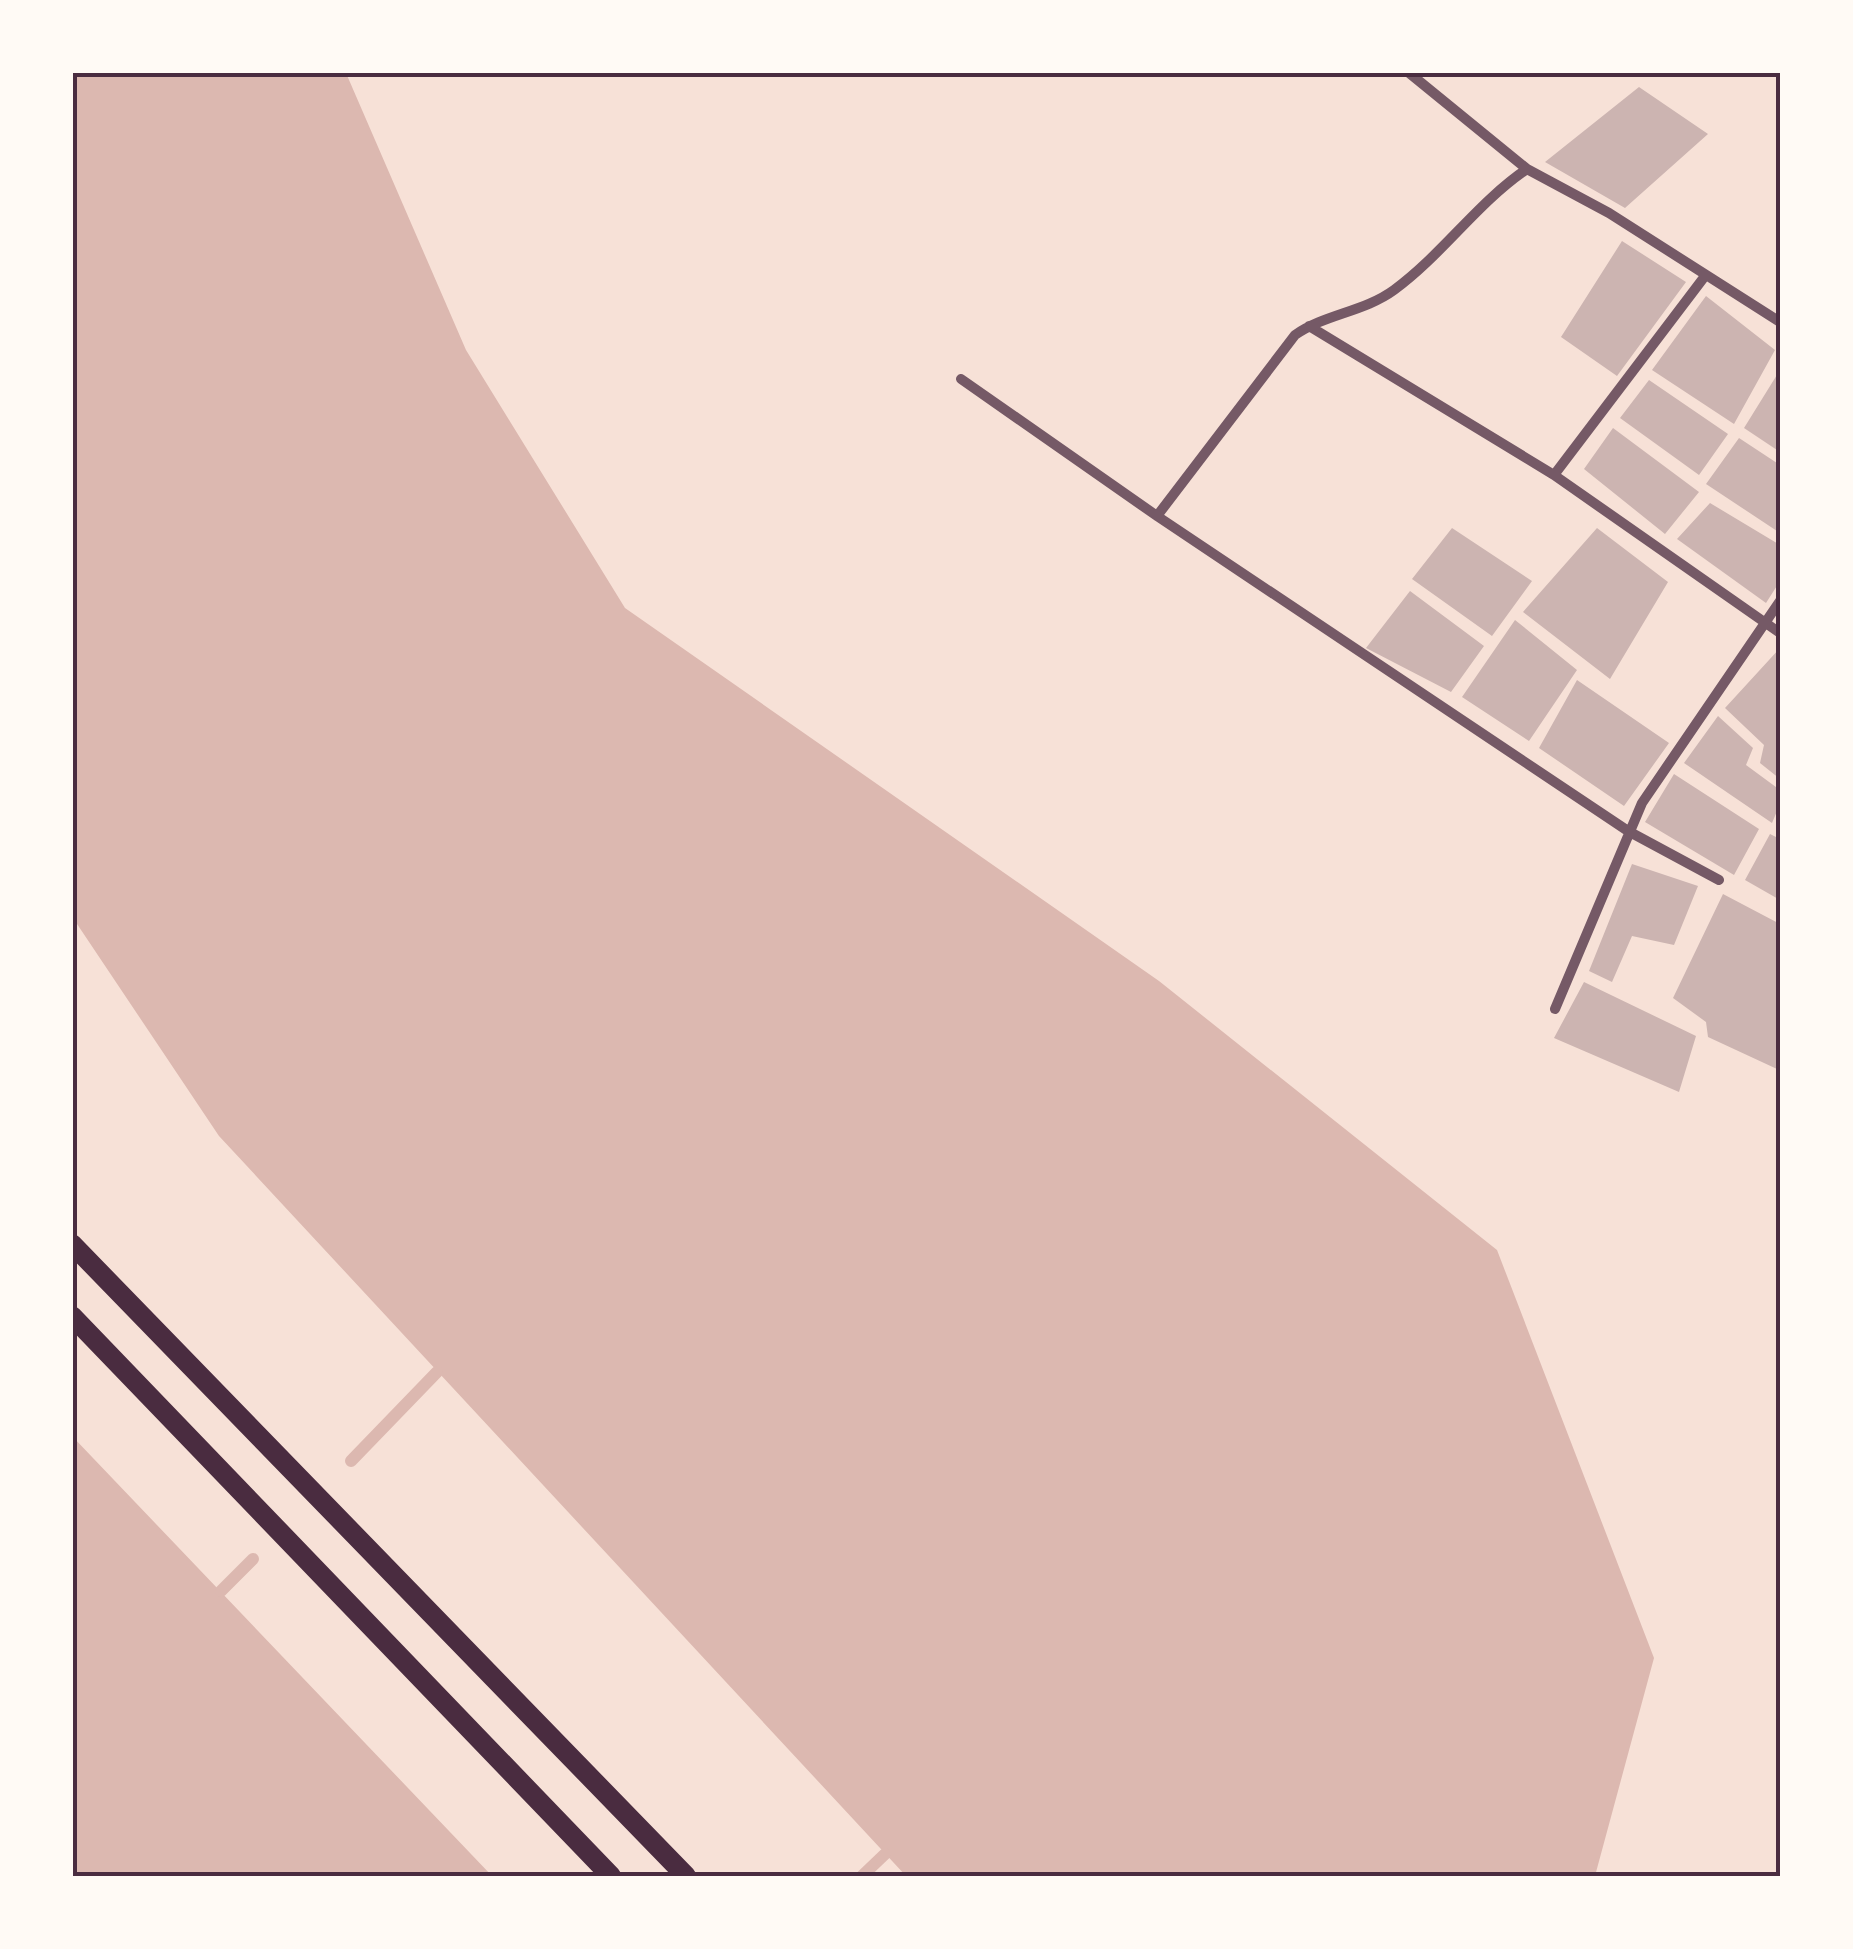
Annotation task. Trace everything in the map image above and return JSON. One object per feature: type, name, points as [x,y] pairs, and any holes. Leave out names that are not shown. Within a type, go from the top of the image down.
[{"type":"main road","points":[[72,1244],[686,1876]]},
{"type":"main road","points":[[72,1316],[612,1876]]},
{"type":"street","points":[[1408,72],[1527,169],[1609,213],[1780,322]]},
{"type":"street","points":[[1157,516],[1296,336],[1309,326],[1361,310],[1391,292],[1414,274],[1498,188],[1527,169]]},
{"type":"street","points":[[1554,475],[1705,276]]},
{"type":"street","points":[[1309,326],[1554,475],[1780,633]]},
{"type":"street","points":[[961,379],[1157,516],[1628,831],[1719,880]]},
{"type":"street","points":[[1556,1009],[1642,803],[1780,601]]},
{"type":"shaded area","points":[[72,73],[346,73],[466,350],[625,608],[1159,981],[1497,1250],[1654,1658],[1595,1876],[906,1876],[219,1136],[73,918]]},
{"type":"shaded area","points":[[72,1436],[492,1876],[73,1876]]},
{"type":"building","points":[[1639,87],[1708,134],[1625,208],[1545,162]]},
{"type":"building","points":[[1622,241],[1686,282],[1617,376],[1561,337]]},
{"type":"building","points":[[1706,296],[1775,350],[1734,424],[1652,370]]},
{"type":"building","points":[[1780,370],[1780,452],[1744,428]]},
{"type":"building","points":[[1649,380],[1728,434],[1699,475],[1620,418]]},
{"type":"building","points":[[1613,428],[1699,492],[1665,534],[1584,469]]},
{"type":"building","points":[[1739,438],[1780,465],[1780,533],[1706,484]]},
{"type":"building","points":[[1710,503],[1780,545],[1780,581],[1766,603],[1677,539]]},
{"type":"building","points":[[1452,528],[1532,581],[1492,636],[1412,579]]},
{"type":"building","points":[[1597,528],[1668,582],[1610,679],[1523,612]]},
{"type":"building","points":[[1410,591],[1484,646],[1451,692],[1366,648]]},
{"type":"building","points":[[1515,620],[1577,670],[1529,741],[1462,697]]},
{"type":"building","points":[[1780,648],[1780,779],[1760,763],[1764,745],[1725,708]]},
{"type":"building","points":[[1577,680],[1669,743],[1624,806],[1539,748]]},
{"type":"building","points":[[1718,716],[1753,748],[1746,765],[1780,790],[1780,804],[1772,823],[1684,763]]},
{"type":"building","points":[[1674,774],[1759,829],[1734,875],[1645,822]]},
{"type":"building","points":[[1770,834],[1780,839],[1780,900],[1745,880]]},
{"type":"building","points":[[1632,864],[1698,886],[1674,945],[1632,936],[1612,982],[1589,971]]},
{"type":"building","points":[[1723,894],[1780,924],[1777,1069],[1708,1037],[1706,1022],[1673,998]]},
{"type":"building","points":[[1584,982],[1696,1036],[1679,1092],[1554,1038]]},
{"type":"waterway","points":[[351,1461],[437,1372]]},
{"type":"waterway","points":[[221,1591],[253,1559]]},
{"type":"waterway","points":[[862,1876],[885,1854]]}]
